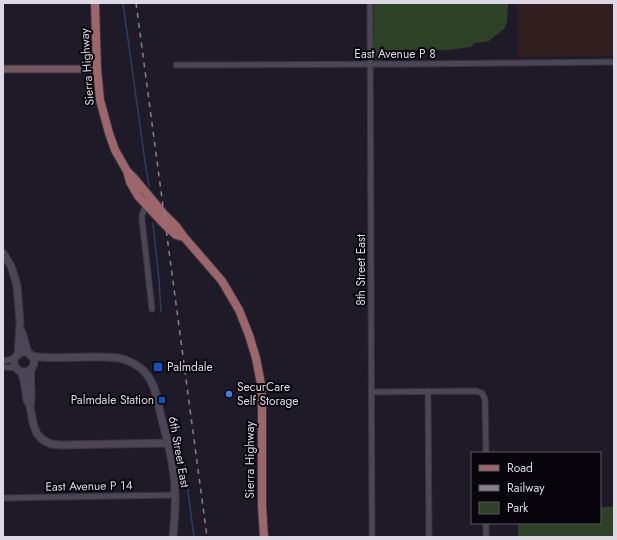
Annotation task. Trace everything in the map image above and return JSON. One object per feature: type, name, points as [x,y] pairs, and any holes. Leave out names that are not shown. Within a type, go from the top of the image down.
[{"type":"main road","name":"Sierra Highway","points":[[95,3],[97,68],[100,100],[103,115],[115,150],[127,171],[130,182],[138,196],[164,225],[176,235],[184,238]]},
{"type":"main road","points":[[3,69],[97,68]]},
{"type":"main road","name":"Sierra Highway","points":[[127,171],[222,281],[239,310],[250,335],[261,384],[262,500],[264,537]]},
{"type":"street","name":"8th Street East","points":[[370,3],[372,537]]},
{"type":"street","name":"East Avenue P 8","points":[[176,65],[614,62]]},
{"type":"street","points":[[146,205],[142,215],[142,220],[152,309]]},
{"type":"street","points":[[3,253],[11,266],[17,286],[20,322],[15,363],[24,381],[27,400],[37,434],[43,440],[51,444],[62,445],[168,443]]},
{"type":"street","points":[[20,322],[30,355],[34,362],[30,375],[32,399],[30,406]]},
{"type":"street","points":[[3,361],[25,353],[30,355]]},
{"type":"street","name":"6th Street East","points":[[30,355],[45,358],[115,357],[130,362],[140,368],[149,377],[154,388],[168,443],[173,472],[176,495],[173,537]]},
{"type":"street","points":[[3,367],[26,372],[31,369]]},
{"type":"street","points":[[371,392],[476,391],[482,393],[485,399],[486,452]]},
{"type":"street","points":[[428,392],[429,537]]},
{"type":"street","name":"East Avenue P 14","points":[[3,498],[176,495]]},
{"type":"street","points":[[486,524],[486,537]]},
{"type":"shaded area","points":[[517,3],[614,3],[614,56],[517,57]]},
{"type":"green space","points":[[374,3],[508,3],[507,23],[504,29],[489,41],[475,43],[471,47],[446,50],[405,49],[396,54],[396,59],[381,59],[380,62],[375,60],[372,49],[374,35]]},
{"type":"green space","points":[[601,507],[614,507],[614,537],[518,537],[518,524],[601,524]]},
{"type":"waterway","points":[[123,3],[149,186]]},
{"type":"waterway","points":[[153,223],[161,312]]},
{"type":"waterway","points":[[184,461],[194,537]]},
{"type":"railway","points":[[136,3],[207,537]]},
{"type":"place","name":"Palmdale","points":[[158,367]]},
{"type":"place","name":"SecurCare Self Storage","points":[[229,394]]},
{"type":"place","name":"Palmdale Station","points":[[162,400]]}]
